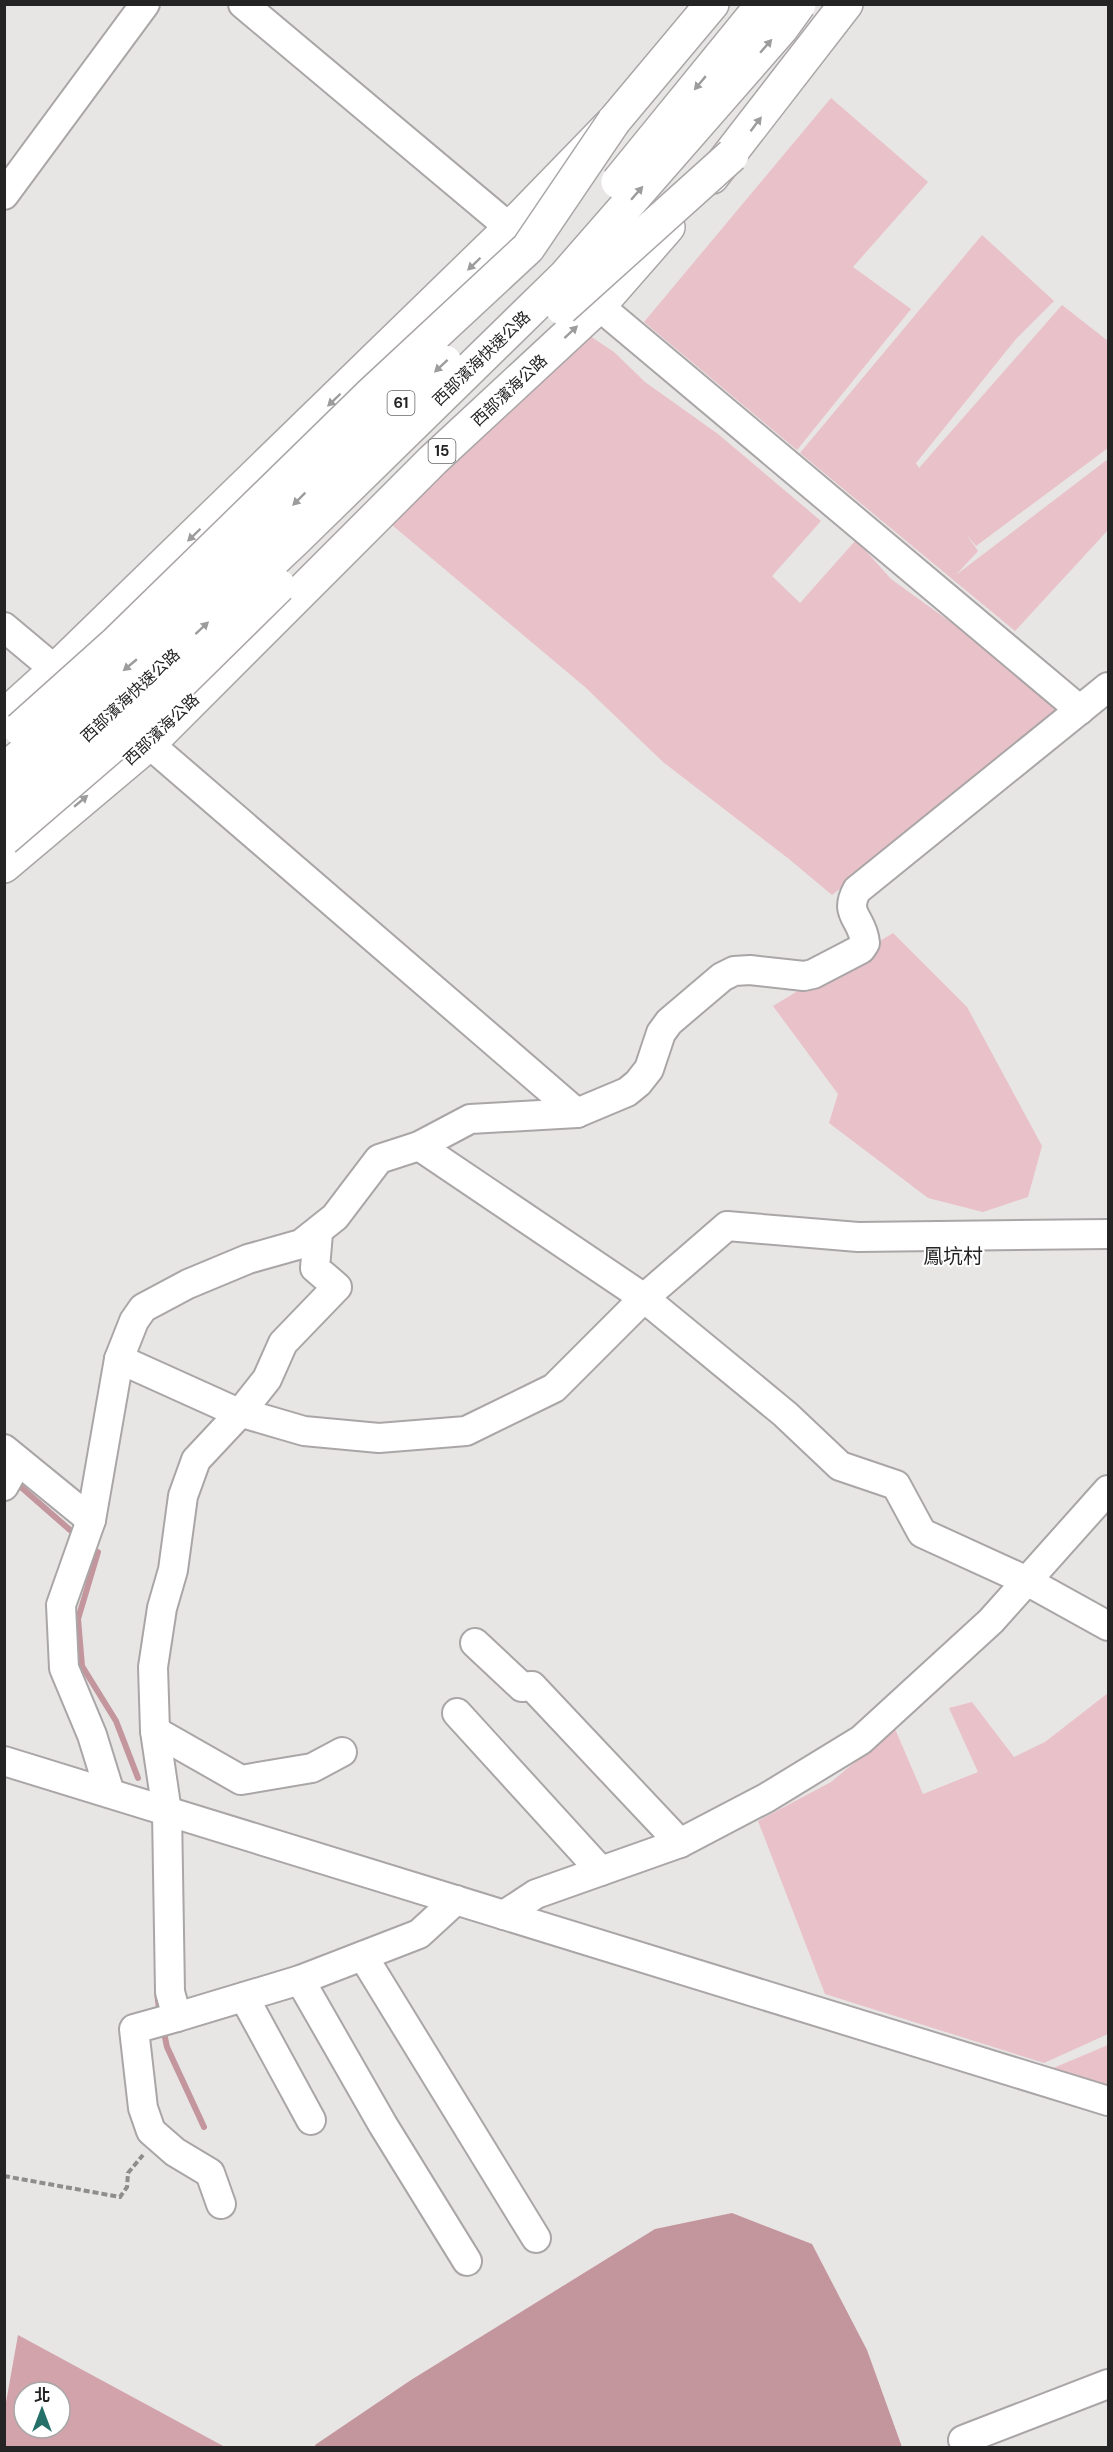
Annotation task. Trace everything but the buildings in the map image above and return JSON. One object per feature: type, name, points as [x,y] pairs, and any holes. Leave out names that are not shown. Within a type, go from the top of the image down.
[{"type":"main road","points":[[4,716],[54,671],[510,228],[614,122],[712,4]]},
{"type":"main road","name":"西部濱海快速公路","points":[[4,770],[140,657],[307,492],[555,259],[763,4]]},
{"type":"main road","name":"西部濱海快速公路","points":[[4,809],[137,689],[295,540],[565,276],[781,29],[799,4]]},
{"type":"main road","name":"西部濱海公路","points":[[4,866],[150,743],[433,460],[599,306],[732,154],[846,4]]},
{"type":"main road","points":[[4,742],[116,643],[372,393],[528,248],[614,122]]},
{"type":"main road","points":[[4,839],[147,716],[488,378],[587,284],[732,154]]},
{"type":"street","points":[[4,195],[145,4]]},
{"type":"street","points":[[243,4],[510,228]]},
{"type":"street","points":[[599,306],[1080,710]]},
{"type":"street","points":[[4,627],[54,671],[150,743],[577,1113]]},
{"type":"street","points":[[110,1793],[92,1735],[64,1668],[61,1605],[91,1520],[119,1359],[134,1321],[143,1308],[188,1284],[248,1259],[302,1244],[335,1217],[379,1159],[388,1154],[419,1146],[470,1119],[577,1113],[627,1092],[649,1069],[661,1033],[669,1022],[722,977],[734,970],[791,976],[813,974],[861,949],[865,943],[864,929],[851,912],[850,905],[857,890],[1108,687]]},
{"type":"street","points":[[419,1146],[644,1298],[785,1414],[840,1466],[896,1485],[922,1533],[1025,1580],[1108,1626]]},
{"type":"street","points":[[119,1359],[240,1413],[304,1431],[380,1438],[466,1431],[554,1388],[644,1298],[727,1226],[858,1237],[1108,1234]]},
{"type":"street","points":[[177,2017],[171,1992],[167,1812],[155,1731],[153,1667],[162,1608],[173,1570],[183,1496],[196,1460],[240,1413],[267,1379],[283,1343],[336,1287],[315,1268],[318,1233]]},
{"type":"street","points":[[8,1470],[91,1520]]},
{"type":"street","points":[[504,1915],[536,1894],[680,1843],[766,1798],[861,1740],[991,1620],[1108,1490]]},
{"type":"street","points":[[475,1643],[522,1687],[532,1686],[680,1843]]},
{"type":"street","points":[[458,1713],[601,1871]]},
{"type":"street","points":[[155,1731],[242,1780],[312,1768],[342,1752]]},
{"type":"street","points":[[4,1761],[1108,2101]]},
{"type":"street","points":[[221,2204],[210,2173],[151,2131],[143,2108],[134,2029],[300,1980],[419,1934],[456,1900]]},
{"type":"street","points":[[363,1956],[536,2238]]},
{"type":"street","points":[[300,1980],[383,2125],[467,2262]]},
{"type":"street","points":[[244,1997],[311,2120]]},
{"type":"street","points":[[963,2440],[1108,2384]]},
{"type":"path","points":[[4,2176],[120,2197],[127,2187],[128,2173],[143,2156],[163,2141]]},
{"type":"shaded area","points":[[831,98],[928,182],[853,267],[911,309],[797,450],[644,322]]},
{"type":"shaded area","points":[[982,235],[1054,301],[1016,339],[916,463],[919,468],[1062,305],[1108,341],[1108,448],[976,546],[966,534],[978,551],[956,575],[1108,459],[1108,530],[1015,631],[800,453]]},
{"type":"shaded area","points":[[581,330],[614,352],[645,382],[718,434],[821,521],[772,576],[800,603],[856,540],[891,579],[1032,681],[1063,712],[832,895],[663,762],[585,687],[392,525]]},
{"type":"shaded area","points":[[893,933],[967,1007],[1042,1146],[1028,1197],[983,1212],[928,1198],[829,1123],[838,1094],[773,1006]]},
{"type":"shaded area","points":[[1108,1693],[1108,2034],[1044,2063],[825,1994],[758,1821],[831,1782],[895,1729],[923,1794],[978,1772],[949,1708],[972,1702],[1014,1757],[1045,1742]]},
{"type":"shaded area","points":[[1108,2045],[1108,2087],[1051,2069]]},
{"type":"shaded area","points":[[732,2213],[812,2244],[867,2350],[902,2447],[316,2447],[315,2445],[411,2380],[655,2229]]},
{"type":"shaded area","points":[[18,2335],[225,2447],[5,2447],[5,2408]]},
{"type":"waterway","points":[[14,1481],[70,1530]]},
{"type":"waterway","points":[[98,1552],[78,1619],[82,1666],[116,1721],[138,1778]]},
{"type":"waterway","points":[[157,1993],[160,2015]]},
{"type":"waterway","points":[[163,2028],[167,2047],[204,2127]]},
{"type":"district","name":"鳳坑村","points":[[953,1256]]}]
